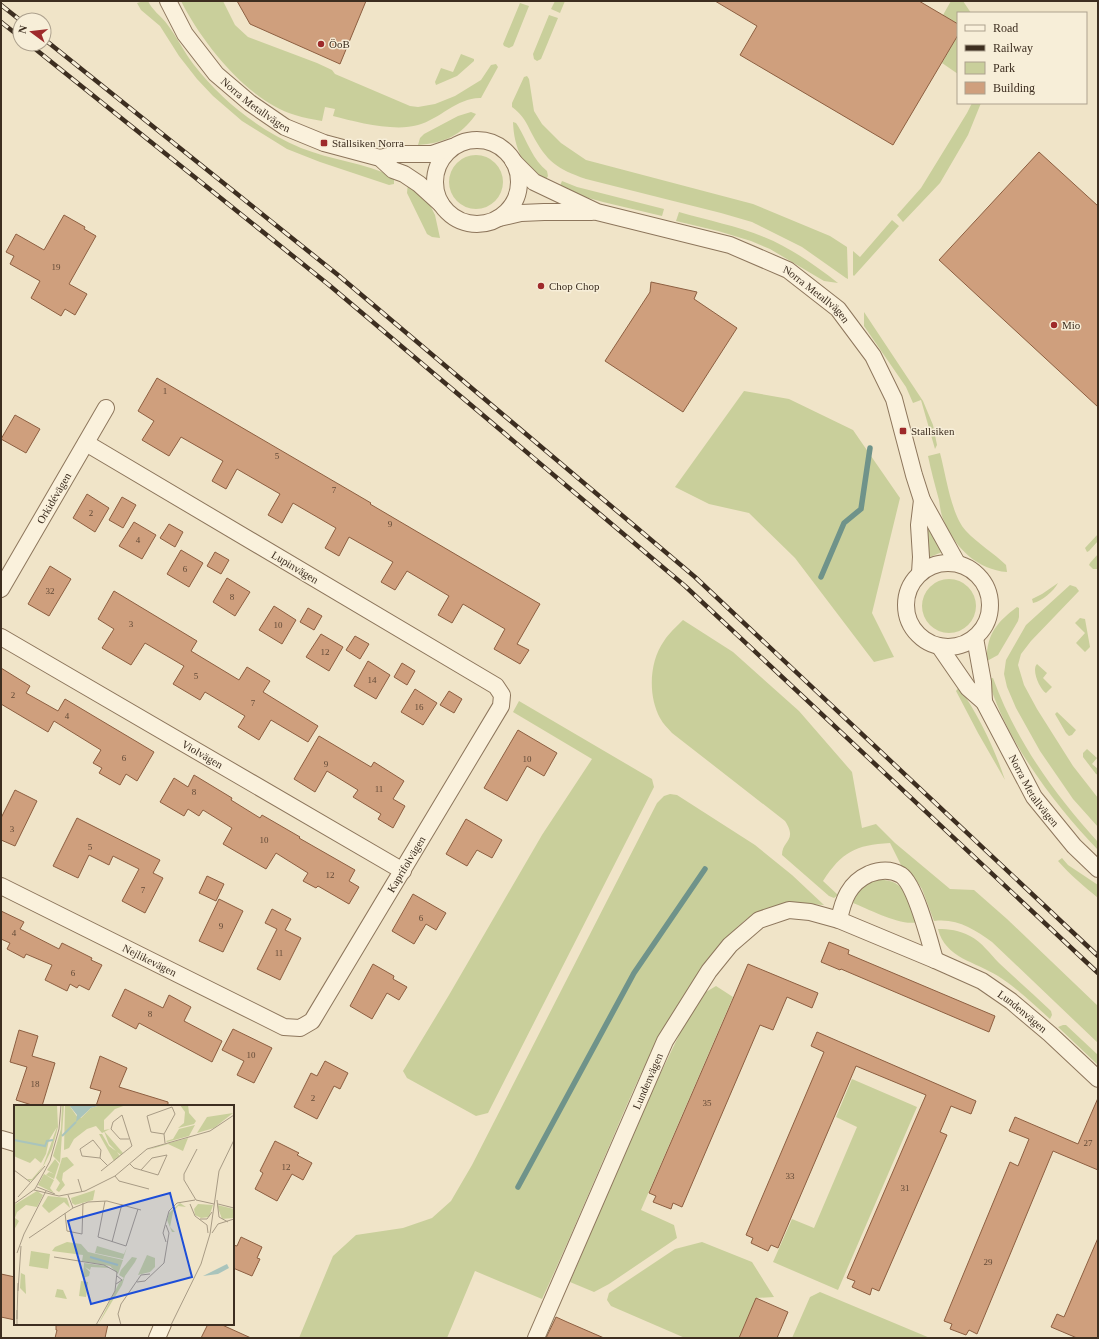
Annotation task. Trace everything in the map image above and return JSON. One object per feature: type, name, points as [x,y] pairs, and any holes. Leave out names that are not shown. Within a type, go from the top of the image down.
[{"type":"street","name":"Norra Metallvägen","points":[[168,1],[185,34],[216,74],[250,103],[285,128],[324,143],[380,158],[393,170],[404,174],[419,184],[441,204]]},
{"type":"street","points":[[475,140],[488,141],[500,146],[510,155],[513,160],[518,173],[519,186],[516,199],[508,210],[498,219],[482,224],[471,224],[460,221],[451,215],[441,204],[436,192],[436,172],[445,155],[455,146],[462,142],[475,140]]},
{"type":"street","name":"Norra Metallvägen","points":[[380,158],[396,154],[432,154],[455,146]]},
{"type":"street","name":"Norra Metallvägen","points":[[513,160],[534,182],[597,212],[730,245],[788,270],[838,308],[873,356],[894,399],[922,500],[957,563]]},
{"type":"street","name":"Norra Metallvägen","points":[[498,219],[521,213],[597,212]]},
{"type":"street","name":"Orkidévägen","points":[[1,589],[106,408]]},
{"type":"street","name":"Lupinvägen","points":[[86,442],[496,686],[502,695]]},
{"type":"street","name":"Norra Metallvägen","points":[[922,500],[919,525],[921,557],[920,573],[912,583],[907,596],[906,609],[910,622],[917,633],[927,641],[940,646],[952,647],[964,644],[975,638],[983,682],[984,702]]},
{"type":"street","points":[[920,573],[931,566],[944,563],[957,563],[977,573],[984,582],[990,595],[990,604],[988,617],[983,628],[975,638]]},
{"type":"street","name":"Violvägen","points":[[1,637],[403,871]]},
{"type":"street","name":"Norra Metallvägen","points":[[940,646],[968,688],[984,702],[1034,797],[1064,834],[1098,869]]},
{"type":"street","name":"Kaprifolvägen","points":[[300,1028],[312,1021],[403,871],[501,706],[502,695]]},
{"type":"street","points":[[839,920],[842,906],[849,891],[860,878],[874,872],[888,870],[902,876],[911,889],[926,927],[935,960]]},
{"type":"street","name":"Nejlikevägen","points":[[1,886],[284,1027],[300,1028]]},
{"type":"street","name":"Lundenvägen","points":[[536,1338],[665,1041],[709,971],[730,945],[759,920],[789,910],[810,912],[839,920],[982,981],[1011,1000],[1098,1079]]},
{"type":"street","points":[[1,1139],[14,1143]]},
{"type":"street","points":[[157,1338],[163,1325]]},
{"type":"green space","points":[[148,1],[167,24],[190,60],[205,78],[242,113],[285,141],[324,156],[383,172],[394,177],[394,184],[389,185],[320,162],[287,149],[242,121],[213,96],[197,79],[179,56],[160,26],[141,10],[137,3]]},
{"type":"green space","points":[[181,1],[223,1],[235,25],[248,37],[317,63],[332,70],[335,74],[410,106],[418,107],[435,104],[455,96],[481,80],[491,65],[496,64],[498,67],[481,98],[465,101],[418,125],[408,127],[387,127],[364,123],[333,116],[335,109],[325,107],[322,121],[305,118],[277,108],[244,84],[228,68],[201,35]]},
{"type":"green space","points":[[555,1],[565,1],[560,13],[551,9]]},
{"type":"green space","points":[[951,1],[963,1],[970,12],[957,12],[957,23],[943,15]]},
{"type":"green space","points":[[520,3],[529,6],[513,46],[509,48],[503,44]]},
{"type":"green space","points":[[549,15],[558,18],[541,59],[537,61],[534,59],[533,54]]},
{"type":"green space","points":[[957,37],[957,73],[942,63]]},
{"type":"green space","points":[[461,54],[474,59],[474,61],[457,76],[436,85],[435,82],[441,68],[453,72]]},
{"type":"green space","points":[[527,76],[529,79],[534,111],[542,124],[561,143],[586,160],[753,204],[830,236],[847,247],[848,279],[802,247],[752,222],[586,179],[560,168],[548,158],[537,144],[524,119],[512,107],[512,103],[524,77]]},
{"type":"green space","points":[[972,104],[981,104],[968,135],[940,183],[903,222],[897,215],[921,188]]},
{"type":"green space","points":[[471,112],[476,114],[458,133],[444,140],[418,145],[420,138],[424,134],[458,116]]},
{"type":"green space","points":[[513,122],[516,123],[538,161],[547,171],[548,176],[545,181],[531,170],[521,156],[515,140]]},
{"type":"green space","points":[[471,155],[481,155],[491,159],[499,167],[503,177],[503,187],[499,197],[491,205],[481,209],[471,209],[461,205],[453,197],[449,187],[449,177],[453,167],[461,159]]},
{"type":"green space","points":[[562,181],[577,187],[664,209],[662,216],[574,194],[559,188]]},
{"type":"green space","points":[[408,183],[430,205],[435,215],[440,238],[432,237],[427,234],[407,193]]},
{"type":"green space","points":[[679,212],[722,223],[774,241],[802,257],[838,283],[824,281],[770,249],[751,241],[676,221]]},
{"type":"green space","points":[[892,220],[899,226],[854,276],[853,251],[860,257]]},
{"type":"green space","points":[[864,312],[923,401],[933,425],[937,445],[935,449],[921,400],[913,403],[906,387],[864,326]]},
{"type":"green space","points":[[744,391],[789,399],[853,430],[900,498],[872,613],[894,657],[874,662],[795,558],[749,513],[709,504],[675,487]]},
{"type":"green space","points":[[940,453],[953,505],[961,524],[971,536],[1006,565],[1007,572],[986,567],[977,562],[954,540],[941,514],[928,456]]},
{"type":"green space","points":[[926,521],[942,552],[930,557],[928,556]]},
{"type":"green space","points":[[1098,534],[1098,541],[1087,552],[1085,548]]},
{"type":"green space","points":[[1098,554],[1098,568],[1093,569],[1089,565]]},
{"type":"green space","points":[[944,579],[954,579],[964,583],[972,591],[976,601],[976,611],[972,621],[964,629],[954,633],[944,633],[934,629],[926,621],[922,611],[922,601],[926,591],[934,583]]},
{"type":"green space","points":[[1058,583],[1047,595],[1033,603],[1032,599]]},
{"type":"green space","points":[[1070,585],[1076,587],[1079,591],[1031,641],[1021,654],[1018,665],[1024,685],[1037,709],[1073,766],[1098,798],[1098,827],[1073,799],[1040,751],[1016,708],[1007,687],[1004,674],[1006,660],[1026,625]]},
{"type":"green space","points":[[1017,607],[1019,608],[1018,621],[998,655],[987,661],[988,644],[994,630],[1004,618]]},
{"type":"green space","points":[[1080,618],[1085,619],[1090,647],[1085,652],[1076,643],[1085,633],[1075,623]]},
{"type":"green space","points":[[683,620],[733,652],[799,711],[852,772],[862,828],[876,824],[895,843],[950,889],[974,890],[1007,919],[1098,1006],[1098,1043],[992,942],[972,929],[958,923],[950,921],[934,921],[922,889],[914,877],[903,869],[890,843],[858,848],[843,857],[823,881],[838,895],[834,898],[829,896],[782,855],[784,846],[790,837],[789,828],[785,821],[672,733],[661,720],[656,709],[652,690],[655,659],[666,638]]},
{"type":"green space","points":[[1037,664],[1047,673],[1043,678],[1052,687],[1046,693],[1041,688],[1037,680],[1035,667]]},
{"type":"green space","points":[[993,678],[1012,723],[1024,744],[1037,765],[1066,805],[1098,842],[1098,850],[1065,813],[1033,770],[1019,748],[996,702],[988,679]]},
{"type":"green space","points":[[959,687],[985,732],[1005,780],[956,691]]},
{"type":"green space","points":[[519,701],[652,779],[654,787],[488,1113],[476,1116],[407,1078],[403,1071],[542,835],[592,759],[513,712]]},
{"type":"green space","points":[[1057,712],[1076,730],[1072,735],[1069,736],[1066,733],[1055,714]]},
{"type":"green space","points":[[1087,749],[1097,758],[1092,764],[1098,769],[1098,775],[1083,757],[1083,753]]},
{"type":"green space","points":[[670,794],[677,795],[755,845],[792,875],[824,905],[797,903],[774,906],[756,913],[744,921],[734,931],[699,973],[670,1017],[646,1063],[542,1299],[475,1271],[447,1338],[299,1338],[333,1256],[356,1235],[403,1228],[432,1218],[451,1201],[472,1165],[657,803],[664,796]]},
{"type":"green space","points":[[1062,858],[1068,865],[1098,885],[1098,898],[1072,876],[1058,861]]},
{"type":"green space","points":[[876,880],[886,880],[900,887],[908,899],[917,922],[911,923],[895,920],[853,903],[862,888]]},
{"type":"green space","points":[[938,929],[962,932],[978,941],[999,963],[1051,1011],[1052,1015],[1050,1019],[1025,996],[998,976],[954,953],[947,947]]},
{"type":"green space","points":[[716,986],[733,997],[641,1210],[674,1225],[677,1238],[609,1284],[594,1292],[570,1282],[639,1118],[682,1029],[706,992]]},
{"type":"green space","points":[[1066,1025],[1098,1055],[1098,1065],[1058,1027]]},
{"type":"green space","points":[[852,1079],[917,1107],[838,1290],[773,1262],[792,1219],[814,1228],[857,1127],[836,1117]]},
{"type":"green space","points":[[702,1242],[752,1262],[774,1297],[756,1298],[739,1338],[685,1338],[611,1306],[607,1300],[609,1293],[675,1249]]},
{"type":"green space","points":[[820,1292],[930,1338],[792,1338],[810,1297]]},
{"type":"building","name":"ÖoB","points":[[237,1],[366,1],[340,64],[250,24]]},
{"type":"building","points":[[715,1],[919,1],[957,23],[957,37],[893,145],[740,55],[757,26]]},
{"type":"building","name":"Mio","points":[[1039,152],[1098,206],[1098,407],[939,260]]},
{"type":"building","points":[[64,215],[85,227],[84,229],[96,236],[69,284],[87,294],[75,315],[65,309],[61,316],[31,298],[40,281],[10,264],[14,256],[6,252],[16,234],[44,250]]},
{"type":"building","points":[[651,282],[697,292],[694,299],[737,328],[683,412],[605,361],[650,292]]},
{"type":"building","points":[[157,378],[540,604],[517,644],[529,650],[520,664],[494,649],[505,629],[463,604],[452,623],[438,615],[449,596],[407,571],[395,590],[381,582],[393,562],[349,537],[339,556],[325,548],[336,528],[293,503],[282,523],[268,515],[280,494],[237,469],[226,489],[212,481],[223,461],[181,437],[169,456],[142,440],[154,421],[138,411]]},
{"type":"building","points":[[15,415],[40,429],[26,453],[1,439]]},
{"type":"building","points":[[87,494],[109,508],[95,532],[73,518]]},
{"type":"building","points":[[122,497],[136,505],[123,528],[109,520]]},
{"type":"building","points":[[134,522],[156,535],[142,559],[119,546]]},
{"type":"building","points":[[169,524],[183,532],[175,547],[160,538]]},
{"type":"building","points":[[181,550],[203,563],[189,587],[167,574]]},
{"type":"building","points":[[215,552],[229,560],[221,574],[207,566]]},
{"type":"building","points":[[50,566],[71,579],[49,616],[28,604]]},
{"type":"building","points":[[227,578],[250,592],[235,616],[213,602]]},
{"type":"building","points":[[114,591],[197,641],[191,651],[239,680],[247,667],[270,681],[263,692],[318,726],[308,742],[271,720],[259,740],[238,727],[245,716],[205,692],[200,700],[173,684],[184,666],[145,643],[131,665],[102,648],[114,629],[98,619]]},
{"type":"building","points":[[274,606],[296,620],[282,644],[259,630]]},
{"type":"building","points":[[308,608],[322,616],[314,630],[300,622]]},
{"type":"building","points":[[321,634],[343,647],[329,671],[306,657]]},
{"type":"building","points":[[355,636],[369,644],[360,659],[346,650]]},
{"type":"building","points":[[368,661],[390,675],[376,699],[354,686]]},
{"type":"building","points":[[402,663],[415,671],[407,685],[394,677]]},
{"type":"building","points":[[1,668],[30,686],[26,693],[58,711],[65,699],[154,752],[137,781],[126,774],[120,785],[99,773],[102,768],[93,763],[101,750],[54,721],[48,732],[1,704]]},
{"type":"building","points":[[415,689],[437,703],[423,725],[401,712]]},
{"type":"building","points":[[449,691],[462,699],[454,713],[440,705]]},
{"type":"building","points":[[518,730],[557,753],[544,776],[527,766],[507,801],[484,788]]},
{"type":"building","points":[[319,736],[371,767],[374,762],[404,781],[393,799],[405,806],[393,828],[378,819],[381,814],[353,797],[358,790],[327,771],[315,792],[294,779]]},
{"type":"building","points":[[194,775],[232,798],[231,800],[260,818],[262,815],[355,870],[349,881],[359,887],[349,904],[318,886],[316,888],[303,881],[308,873],[276,853],[266,869],[223,844],[232,828],[203,810],[199,816],[188,809],[184,816],[160,802],[174,778],[188,787]]},
{"type":"building","points":[[15,790],[37,801],[15,846],[1,840],[1,818]]},
{"type":"building","points":[[77,818],[160,860],[153,873],[163,878],[145,913],[122,901],[139,869],[113,856],[109,865],[89,855],[78,878],[53,866]]},
{"type":"building","points":[[466,819],[502,840],[492,858],[477,850],[467,866],[446,854]]},
{"type":"building","points":[[207,876],[224,884],[216,901],[199,893]]},
{"type":"building","points":[[413,894],[446,913],[436,930],[426,924],[414,944],[392,931]]},
{"type":"building","points":[[219,899],[243,911],[223,952],[199,941]]},
{"type":"building","points":[[272,909],[291,919],[285,930],[301,938],[280,980],[257,969],[277,929],[265,923]]},
{"type":"building","points":[[1,911],[24,922],[20,929],[59,949],[62,943],[92,958],[91,960],[102,965],[89,990],[79,985],[77,988],[70,984],[67,991],[45,980],[52,965],[26,954],[24,958],[7,949],[10,943],[1,939]]},
{"type":"building","points":[[829,942],[849,950],[848,954],[995,1016],[989,1032],[841,969],[840,970],[821,962]]},
{"type":"building","points":[[373,964],[394,976],[393,979],[407,987],[399,1000],[387,993],[372,1019],[350,1006]]},
{"type":"building","points":[[748,964],[818,993],[812,1008],[787,997],[773,1030],[760,1025],[682,1207],[673,1203],[671,1209],[653,1202],[656,1196],[649,1193]]},
{"type":"building","points":[[125,989],[163,1008],[169,995],[191,1007],[184,1021],[222,1041],[212,1062],[139,1023],[136,1029],[112,1016]]},
{"type":"building","points":[[233,1029],[272,1048],[254,1083],[237,1075],[244,1061],[222,1050]]},
{"type":"building","points":[[19,1030],[38,1036],[32,1056],[55,1063],[42,1105],[32,1105],[16,1100],[27,1067],[10,1062]]},
{"type":"building","points":[[817,1032],[976,1101],[971,1114],[951,1106],[940,1132],[947,1135],[879,1291],[872,1288],[870,1295],[852,1287],[855,1281],[847,1278],[926,1095],[856,1066],[778,1248],[771,1245],[768,1251],[751,1243],[753,1238],[746,1235],[824,1052],[811,1046]]},
{"type":"building","points":[[100,1056],[127,1068],[119,1087],[168,1102],[168,1105],[96,1105],[101,1091],[90,1088]]},
{"type":"building","points":[[325,1061],[348,1073],[340,1089],[334,1086],[317,1119],[294,1107],[311,1073],[317,1076]]},
{"type":"building","points":[[1098,1098],[1098,1170],[1053,1151],[977,1334],[969,1330],[966,1335],[950,1329],[952,1324],[944,1321],[1010,1162],[1018,1166],[1029,1139],[1009,1131],[1015,1117],[1078,1144]]},
{"type":"building","points":[[275,1141],[299,1153],[297,1155],[312,1163],[303,1180],[292,1174],[277,1201],[255,1189],[263,1173],[260,1171]]},
{"type":"building","points":[[241,1237],[262,1247],[257,1258],[260,1259],[252,1276],[234,1268],[234,1245],[237,1246]]},
{"type":"building","points":[[1098,1238],[1098,1338],[1077,1338],[1051,1327],[1057,1314],[1064,1317]]},
{"type":"building","points":[[1,1274],[14,1277],[14,1320],[1,1317]]},
{"type":"building","points":[[756,1298],[788,1312],[777,1338],[739,1338]]},
{"type":"building","points":[[556,1317],[567,1322],[604,1338],[546,1338]]},
{"type":"building","points":[[56,1325],[108,1325],[105,1338],[55,1338]]},
{"type":"building","points":[[208,1325],[222,1325],[251,1338],[201,1338]]},
{"type":"waterway","points":[[821,577],[844,523],[861,509],[870,448]]},
{"type":"waterway","points":[[518,1187],[634,973],[705,869]]},
{"type":"railway","points":[[1,5],[12,14]]},
{"type":"railway","points":[[1,22],[12,31]]},
{"type":"railway","points":[[52,45],[338,275],[695,577],[1098,956]]},
{"type":"railway","points":[[39,52],[329,285],[685,586],[1098,973]]},
{"type":"place","name":"ÖoB","points":[[321,44]]},
{"type":"place","name":"Stallsiken Norra","points":[[324,143]]},
{"type":"place","name":"Chop Chop","points":[[541,286]]},
{"type":"place","name":"Mio","points":[[1054,325]]},
{"type":"place","name":"Stallsiken","points":[[903,431]]}]
